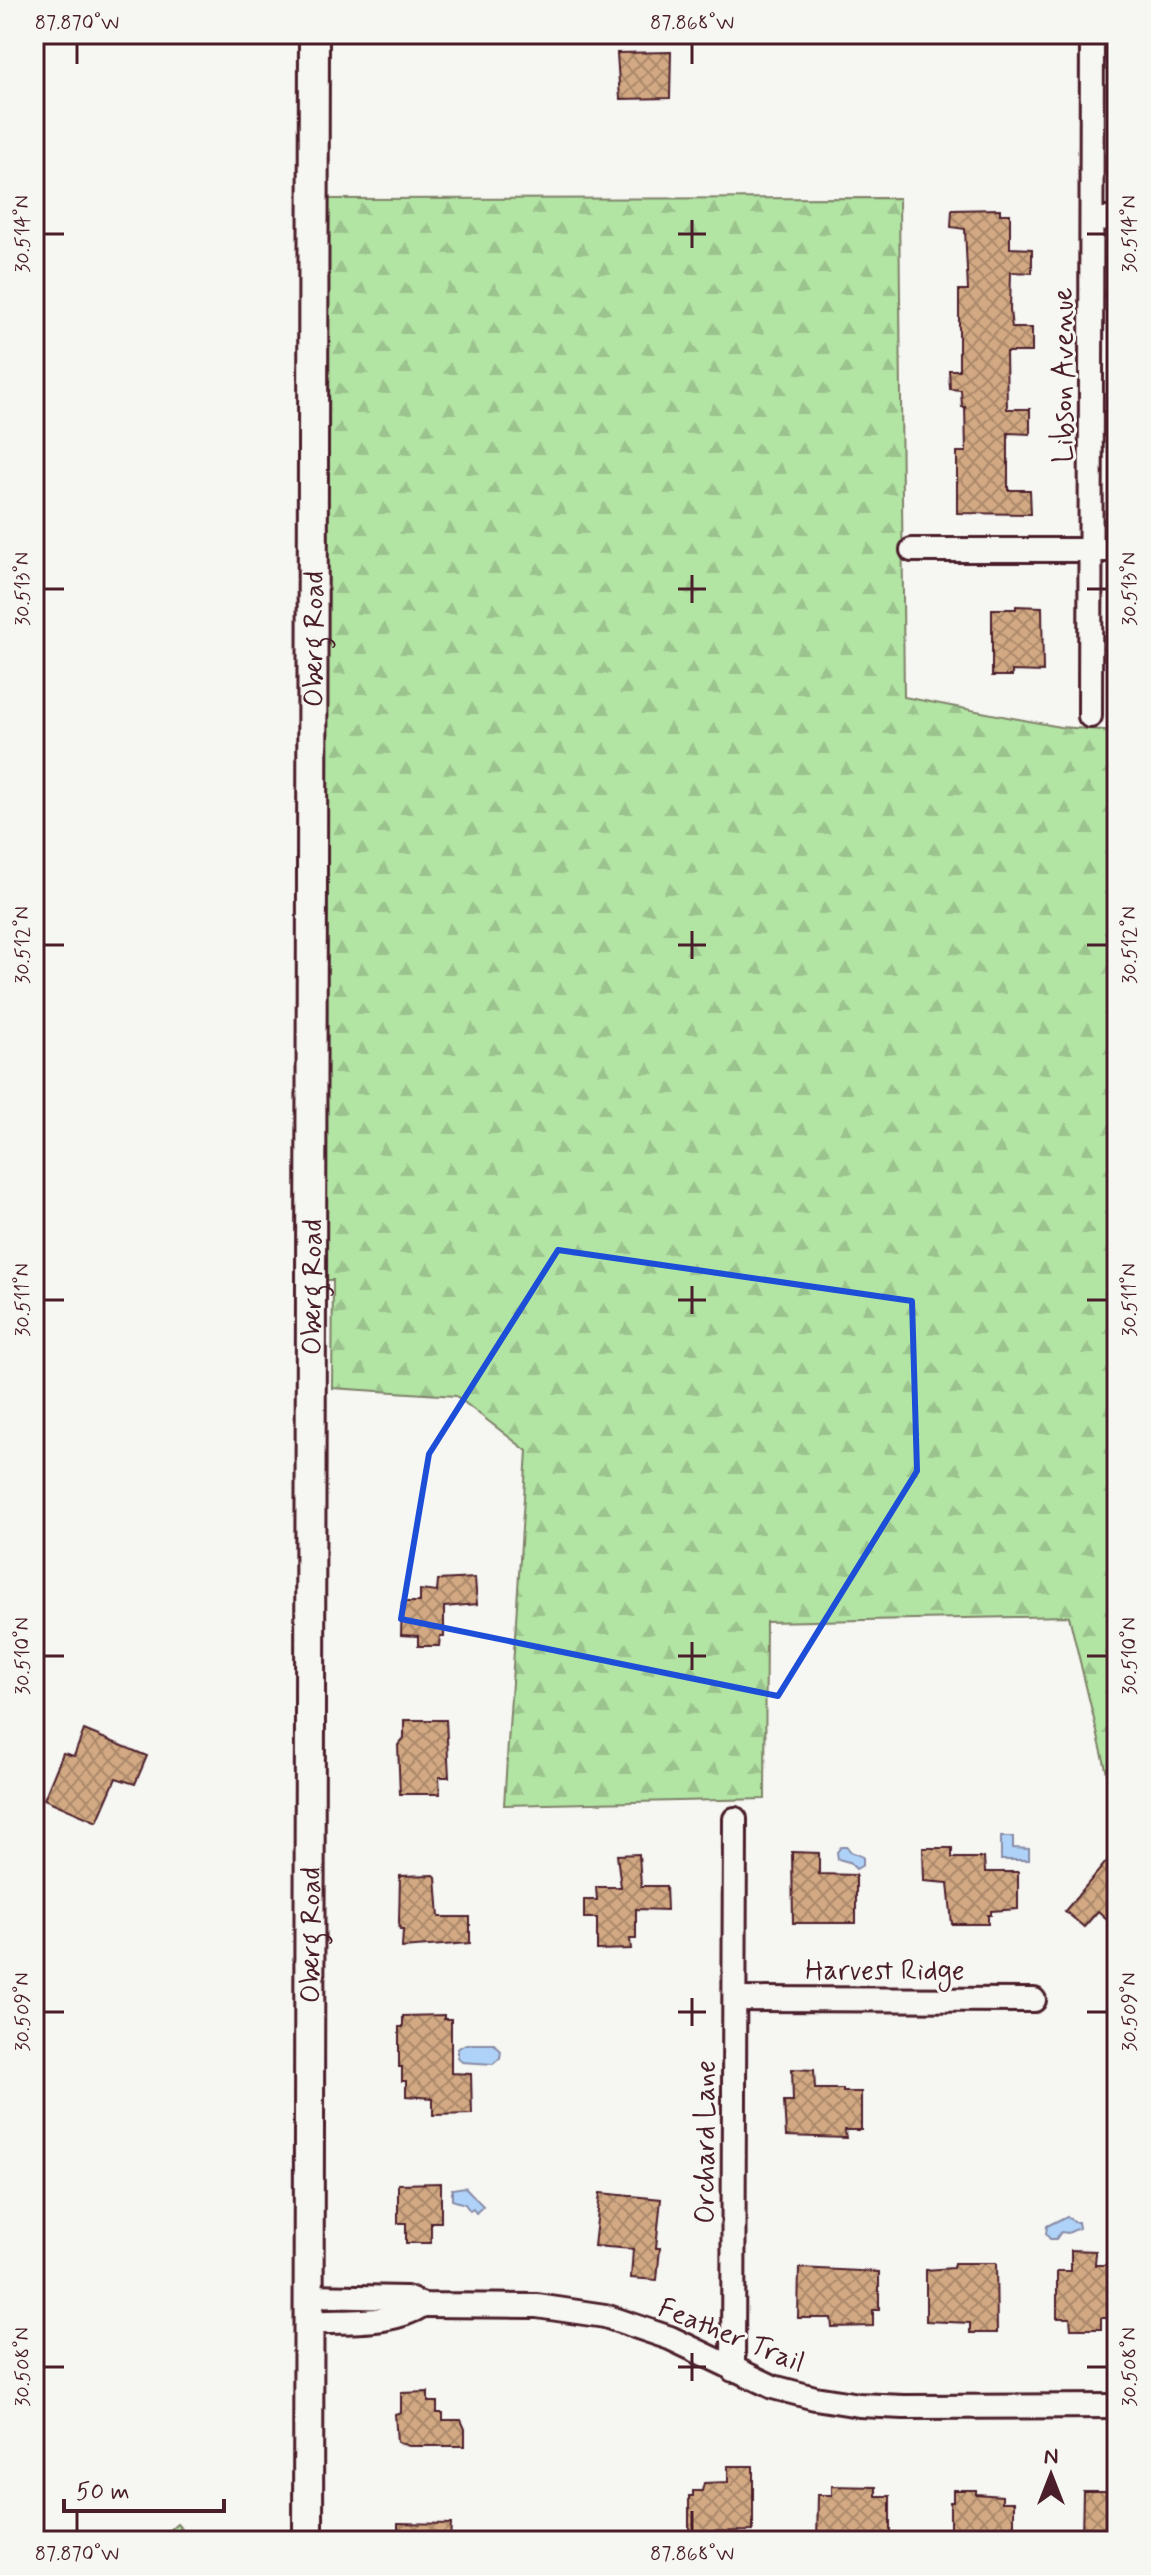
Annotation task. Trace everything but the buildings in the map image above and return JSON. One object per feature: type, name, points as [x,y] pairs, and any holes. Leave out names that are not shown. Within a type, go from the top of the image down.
[{"type":"street","name":"Oberg Road","points":[[308,2541],[314,34]]},
{"type":"street","name":"Libson Avenue","points":[[1090,716],[1092,34]]},
{"type":"street","points":[[1092,219],[1117,219]]},
{"type":"street","points":[[912,550],[1117,550]]},
{"type":"street","name":"Orchard Lane","points":[[733,2370],[735,1819]]},
{"type":"street","name":"Harvest Ridge","points":[[735,1999],[1034,2000]]},
{"type":"street","name":"Feather Trail","points":[[310,2309],[389,2319],[409,2314],[423,2305],[537,2306],[605,2316],[670,2338],[773,2387],[815,2398],[859,2405],[1117,2406]]},
{"type":"highlighted area","points":[[558,1250],[912,1301],[917,1471],[778,1696],[401,1619],[429,1454]]},
{"type":"green space","points":[[899,198],[904,697],[1060,727],[1117,731],[1117,1803],[1114,1802],[1069,1616],[766,1622],[765,1799],[504,1805],[527,1451],[456,1396],[332,1388],[333,1280],[297,1280],[299,199]]},
{"type":"green space","points":[[177,2524],[192,2541],[158,2541]]},
{"type":"water","points":[[1001,1837],[1013,1837],[1013,1848],[1029,1849],[1029,1860],[1001,1860]]},
{"type":"water","points":[[841,1847],[847,1847],[863,1857],[863,1865],[856,1869],[849,1862],[838,1859],[837,1852]]},
{"type":"water","points":[[466,2044],[494,2044],[501,2051],[500,2058],[493,2064],[462,2062],[458,2057],[458,2048]]},
{"type":"water","points":[[465,2187],[483,2206],[476,2213],[465,2204],[452,2200],[452,2189]]},
{"type":"water","points":[[1067,2216],[1078,2222],[1079,2228],[1068,2233],[1061,2232],[1056,2239],[1050,2239],[1046,2234],[1047,2226]]}]
